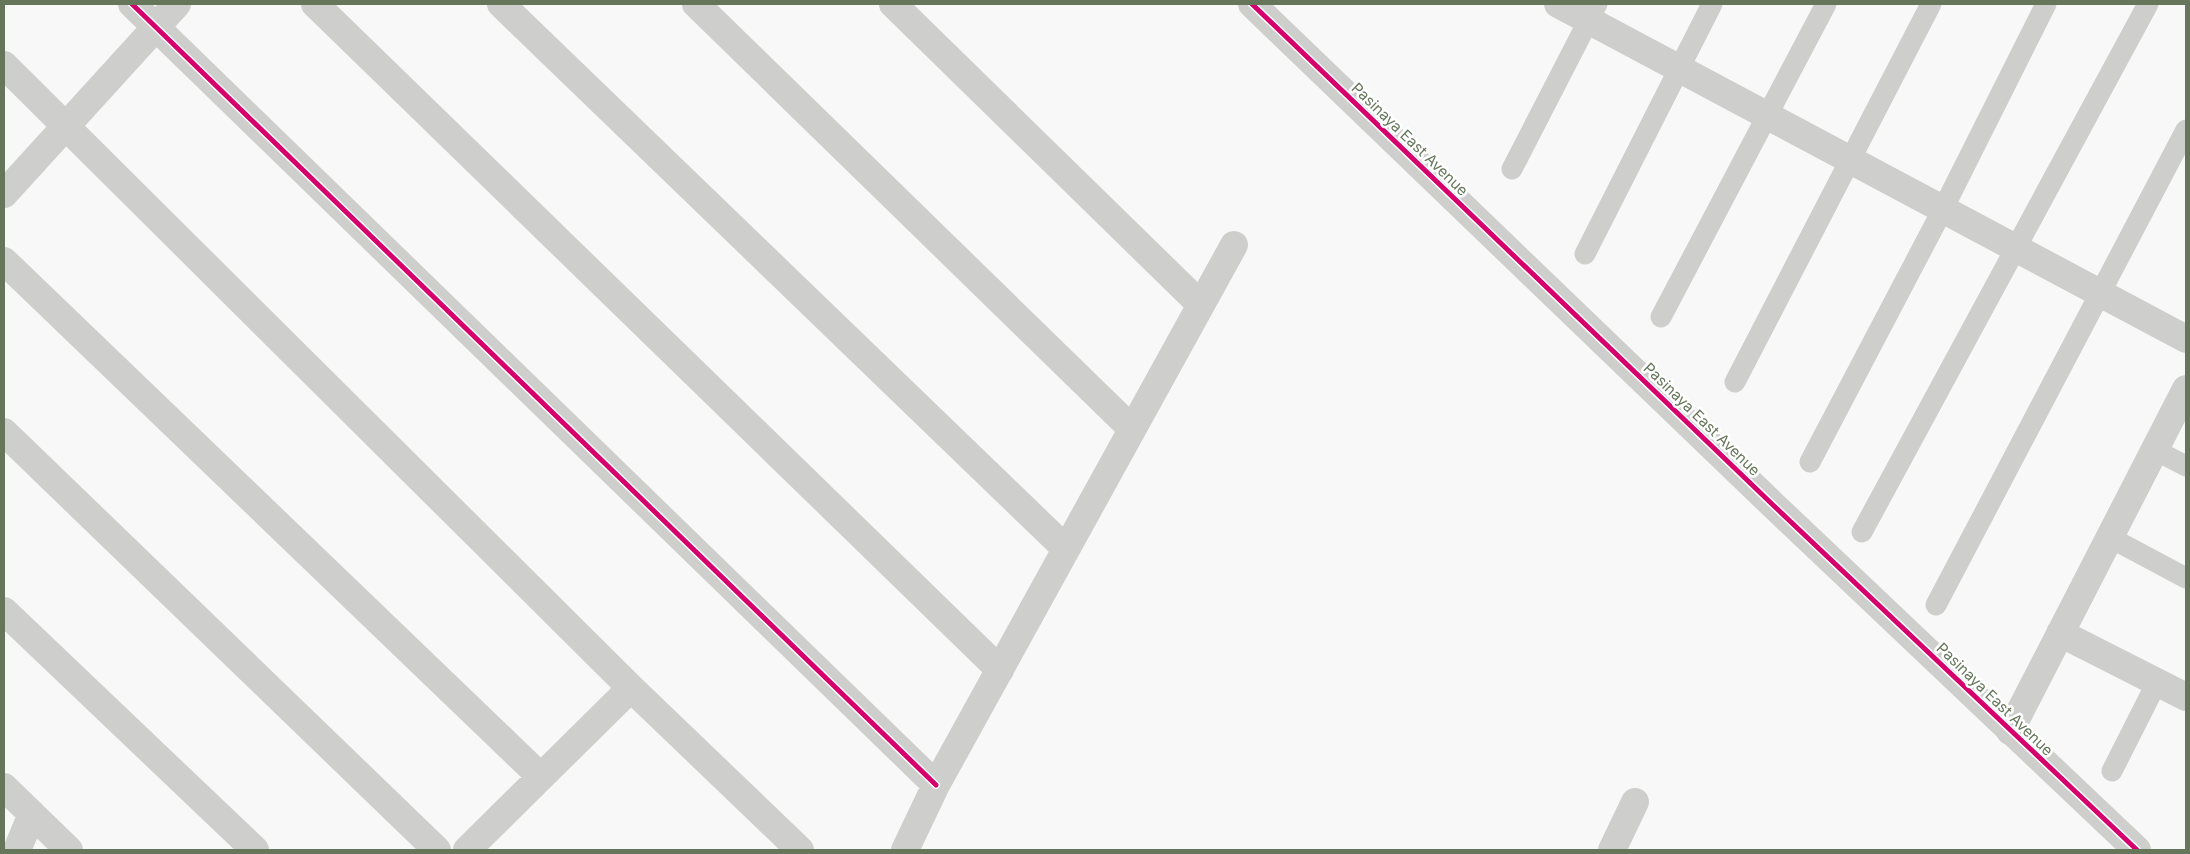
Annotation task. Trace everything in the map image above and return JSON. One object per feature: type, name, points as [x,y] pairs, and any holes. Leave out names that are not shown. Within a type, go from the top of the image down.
[{"type":"street","points":[[132,4],[936,785]]},
{"type":"street","points":[[4,194],[177,4]]},
{"type":"street","points":[[314,4],[1000,670]]},
{"type":"street","points":[[501,4],[1066,549]]},
{"type":"street","points":[[696,4],[1132,429]]},
{"type":"street","points":[[893,4],[1201,305]]},
{"type":"street","name":"Pasinaya East Avenue","points":[[1252,4],[2010,731],[2137,850]]},
{"type":"street","points":[[1558,4],[1593,12],[1679,68],[2186,339]]},
{"type":"street","points":[[4,66],[631,688],[800,850]]},
{"type":"street","points":[[906,850],[936,785],[1234,245]]},
{"type":"street","points":[[4,261],[541,777]]},
{"type":"street","points":[[2010,731],[2186,389]]},
{"type":"street","points":[[4,432],[437,850]]},
{"type":"street","points":[[4,611],[255,850]]},
{"type":"street","points":[[2060,633],[2186,697]]},
{"type":"street","points":[[467,850],[631,688]]},
{"type":"street","points":[[4,787],[69,850]]},
{"type":"street","points":[[1612,850],[1635,802]]},
{"type":"street","points":[[17,850],[32,814]]},
{"type":"lane","points":[[1585,254],[1712,4]]},
{"type":"lane","points":[[1661,317],[1826,4]]},
{"type":"lane","points":[[1735,382],[1931,4]]},
{"type":"lane","points":[[1810,462],[1943,209],[2046,4]]},
{"type":"lane","points":[[1862,532],[2148,4]]},
{"type":"lane","points":[[1512,169],[1593,12]]},
{"type":"lane","points":[[1936,605],[2186,130]]},
{"type":"lane","points":[[2155,450],[2186,466]]},
{"type":"lane","points":[[2109,538],[2186,578]]},
{"type":"lane","points":[[2112,771],[2157,682]]},
{"type":"cycle path","points":[[132,4],[936,785]]},
{"type":"cycle path","points":[[1252,4],[1773,505],[2137,850]]}]
